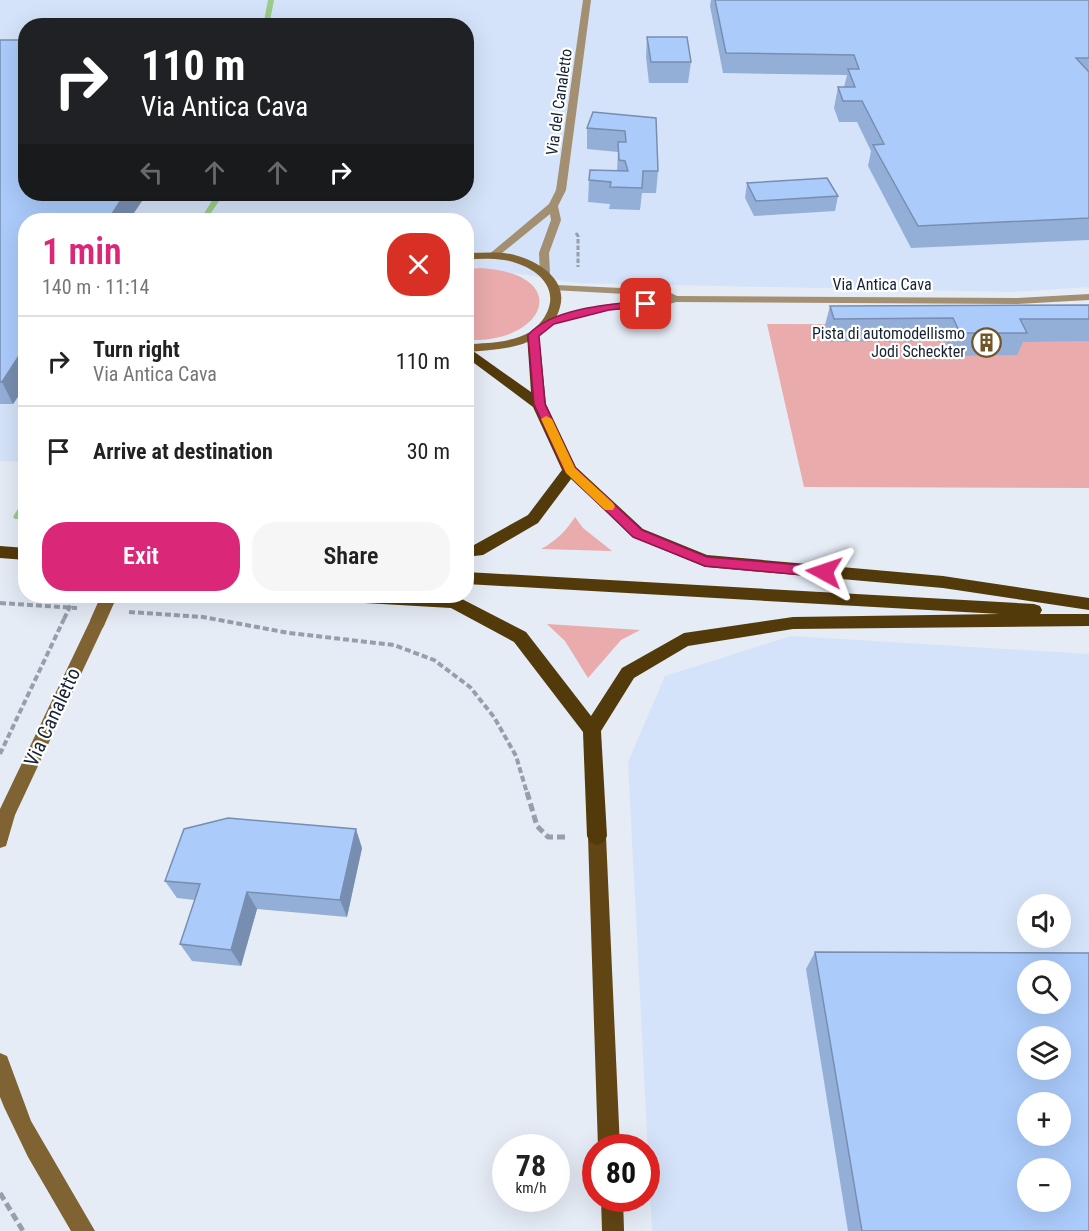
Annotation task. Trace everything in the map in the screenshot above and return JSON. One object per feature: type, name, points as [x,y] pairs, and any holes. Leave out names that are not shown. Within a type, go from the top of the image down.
[{"type":"highway","points":[[533,335],[540,404],[570,470],[638,533],[705,561],[943,582],[1089,604]]},
{"type":"highway","points":[[474,355],[540,404]]},
{"type":"highway","points":[[474,551],[533,519],[570,470]]},
{"type":"highway","points":[[0,552],[18,554]]},
{"type":"highway","points":[[474,578],[1089,613]]},
{"type":"highway","points":[[456,603],[520,637],[592,730]]},
{"type":"highway","points":[[597,836],[592,730],[628,673],[684,640],[793,623],[1089,620]]},
{"type":"main road","points":[[474,256],[492,256],[522,262],[545,274],[556,288],[559,305],[550,322],[533,335],[493,348],[474,349]]},
{"type":"main road","name":"Via Canaletto","points":[[0,840],[6,815],[106,603]]},
{"type":"main road","points":[[597,836],[608,1134]]},
{"type":"main road","points":[[0,1063],[4,1084],[35,1148],[84,1231]]},
{"type":"main road","points":[[612,1212],[613,1231]]},
{"type":"street","name":"Via del Canaletto","points":[[553,206],[561,190],[587,0]]},
{"type":"street","points":[[492,256],[553,206],[556,220],[544,253],[545,274]]},
{"type":"street","name":"Via Antica Cava","points":[[556,288],[665,293],[675,299]]},
{"type":"street","name":"Via Antica Cava","points":[[550,322],[609,307],[664,303],[675,299],[1017,301],[1089,297]]},
{"type":"path","points":[[0,603],[83,609]]},
{"type":"path","points":[[0,754],[72,603]]},
{"type":"path","points":[[119,611],[202,617],[289,633],[394,645],[434,660],[470,687],[494,717],[516,756],[537,826],[548,837],[597,836]]},
{"type":"path","points":[[0,1192],[23,1231]]},
{"type":"shaded area","points":[[0,0],[1089,0],[1089,287],[1011,292],[577,283],[474,267],[474,213],[18,213],[18,462],[0,461]]},
{"type":"shaded area","points":[[474,268],[509,273],[528,282],[538,294],[539,307],[531,320],[517,331],[495,338],[474,340]]},
{"type":"shaded area","points":[[767,324],[1089,325],[1089,488],[804,487]]},
{"type":"shaded area","points":[[575,517],[583,528],[612,551],[541,549],[560,535]]},
{"type":"shaded area","points":[[547,624],[640,630],[621,640],[588,678],[565,641]]},
{"type":"shaded area","points":[[791,636],[1089,654],[1089,1231],[652,1231],[651,1212],[660,1212],[660,1134],[647,1134],[628,762],[665,676]]},
{"type":"building","points":[[715,0],[1089,0],[1089,58],[1076,58],[1089,72],[1089,218],[918,226],[873,145],[884,144],[862,101],[843,101],[838,87],[855,87],[848,69],[859,69],[854,55],[726,53]]},
{"type":"building","points":[[647,37],[687,37],[691,62],[651,62]]},
{"type":"building","points":[[0,40],[18,40],[18,201],[120,201],[113,213],[18,213],[18,357],[0,382]]},
{"type":"building","points":[[593,112],[656,118],[658,171],[643,171],[642,188],[610,187],[611,182],[589,180],[590,170],[628,171],[625,161],[619,160],[618,142],[626,142],[625,131],[587,128]]},
{"type":"building","points":[[827,178],[838,196],[756,201],[747,183]]},
{"type":"building","points":[[1089,305],[1089,319],[1020,319],[1027,333],[960,333],[953,318],[834,319],[830,306]]},
{"type":"building","points":[[228,818],[356,829],[340,900],[247,892],[231,950],[180,944],[200,884],[165,881],[184,829]]},
{"type":"building","points":[[815,952],[1089,953],[1089,1231],[862,1231]]},
{"type":"waterway","points":[[268,18],[271,0]]},
{"type":"waterway","points":[[208,213],[215,201]]},
{"type":"slow traffic","points":[[546,419],[570,470],[609,506]]},
{"type":"place","name":"Pista di automodellismo Jodi Scheckter","points":[[986,342]]},
{"type":"route","points":[[646,304],[609,307],[550,322],[533,335],[540,404],[570,470],[638,533],[705,561],[824,572]]}]
